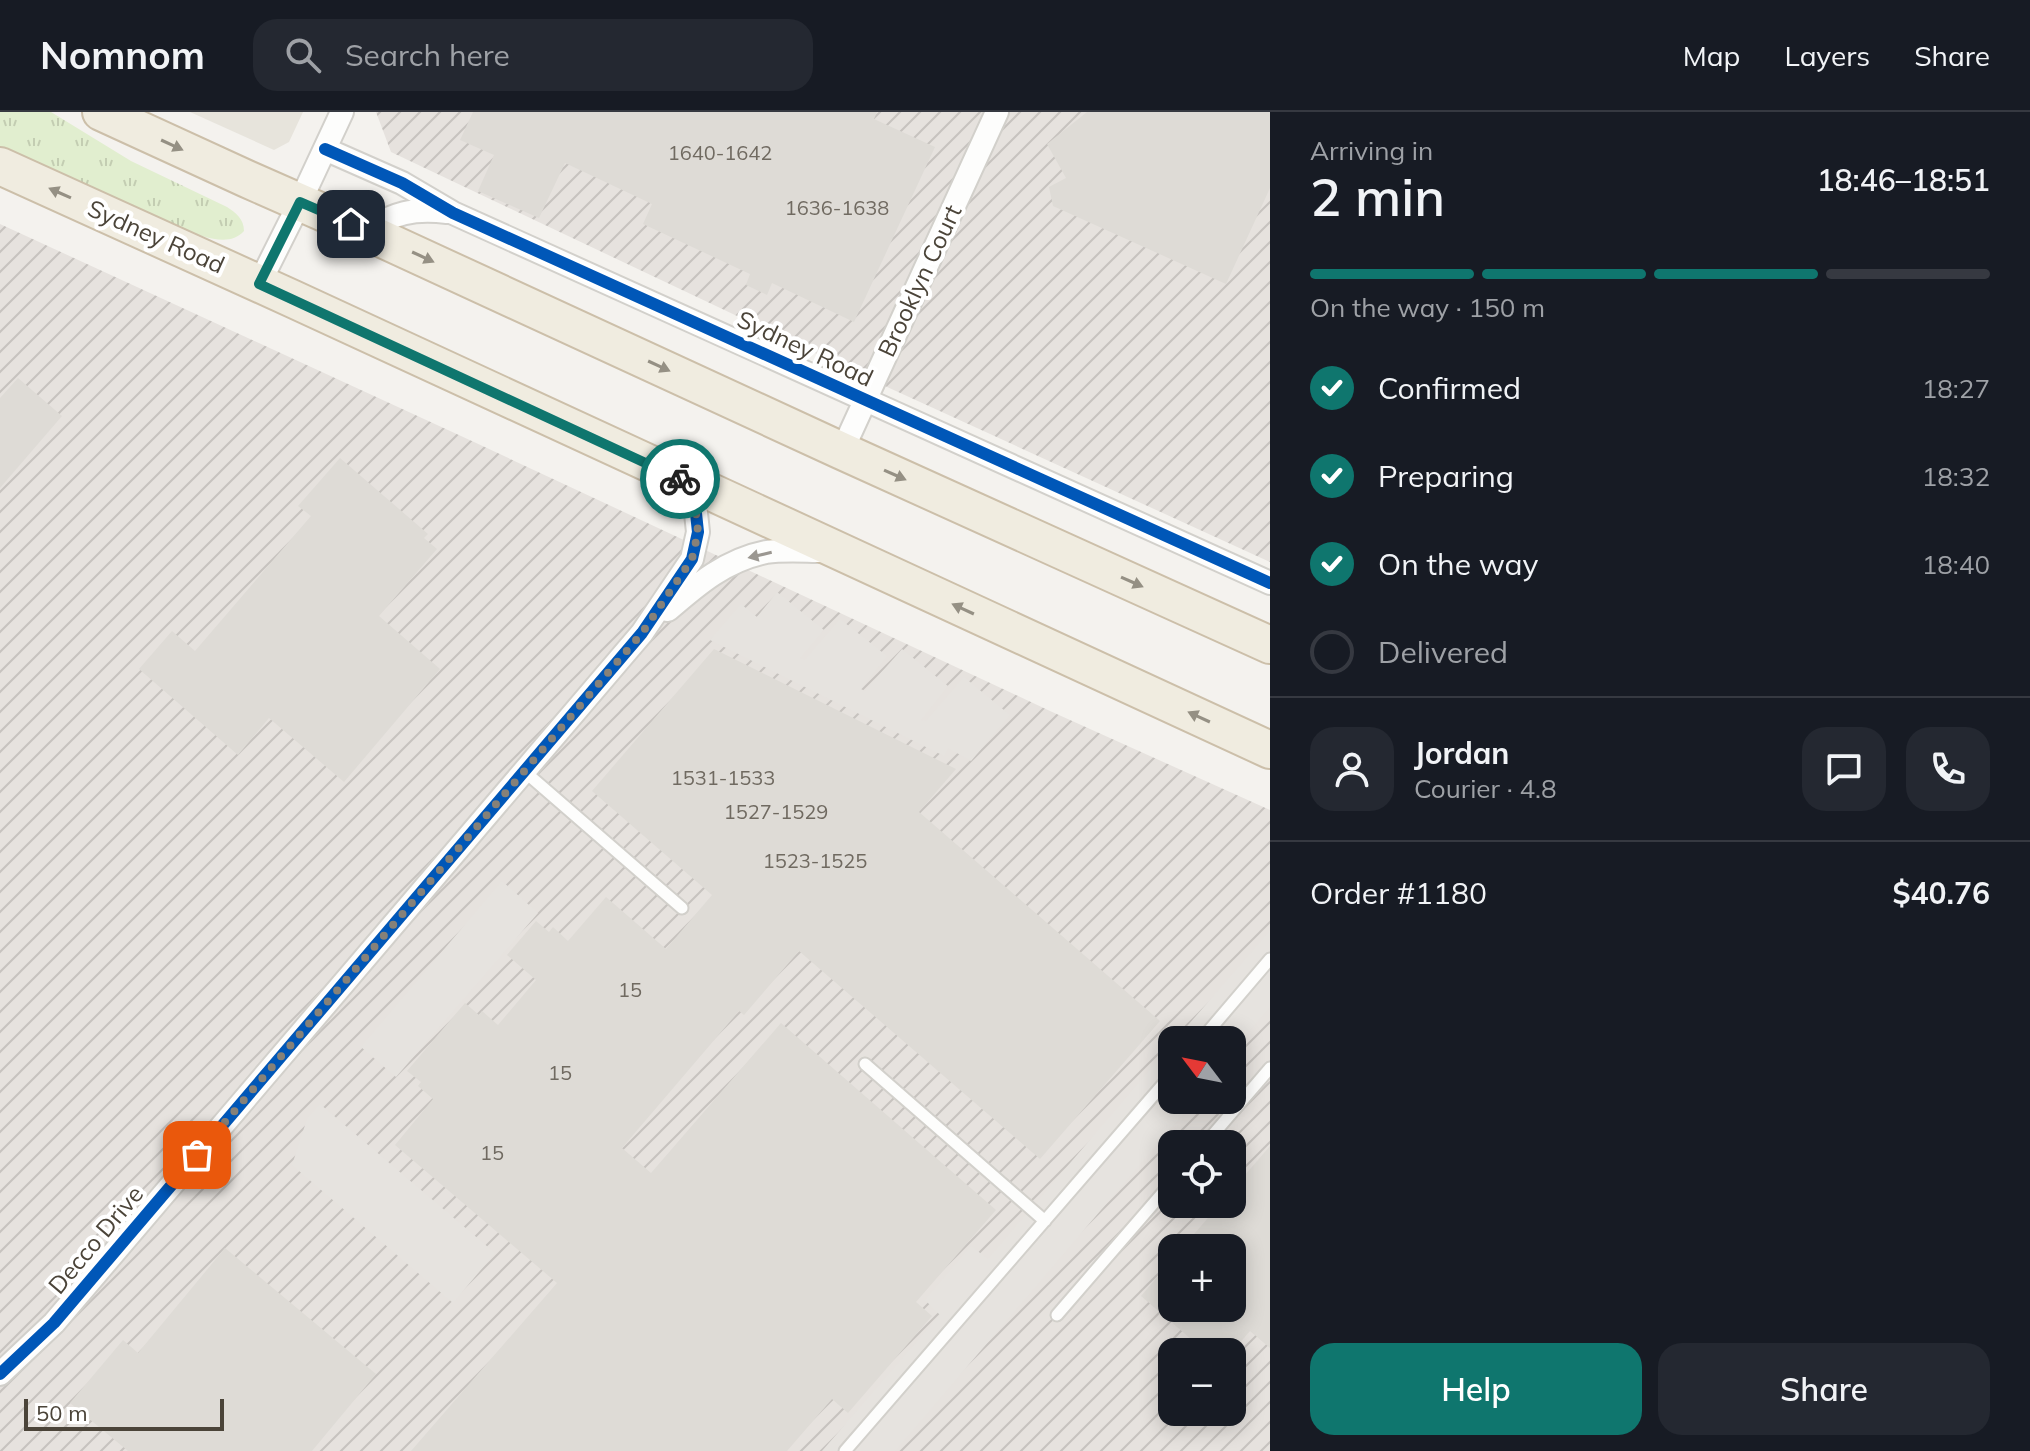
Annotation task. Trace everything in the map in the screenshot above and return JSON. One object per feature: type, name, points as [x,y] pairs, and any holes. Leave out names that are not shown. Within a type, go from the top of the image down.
[{"type":"highway","points":[[101,112],[1270,645]]},
{"type":"highway","name":"Sydney Road","points":[[0,166],[1270,750]]},
{"type":"street","points":[[259,284],[342,112]]},
{"type":"street","name":"Brooklyn Court","points":[[842,451],[997,112]]},
{"type":"street","name":"Sydney Road","points":[[325,149],[402,183],[453,213],[1270,583]]},
{"type":"street","name":"Sydney Road","points":[[365,231],[404,212],[427,210],[453,213]]},
{"type":"street","name":"Decco Drive","points":[[0,1374],[54,1323],[642,633],[692,559],[698,532],[693,485]]},
{"type":"street","name":"Decco Drive","points":[[642,633],[722,567],[768,551],[837,551]]},
{"type":"lane","points":[[524,771],[682,908]]},
{"type":"lane","points":[[1213,1026],[1270,959]]},
{"type":"lane","points":[[865,1064],[1045,1221]]},
{"type":"lane","points":[[1217,1130],[1270,1068]]},
{"type":"lane","points":[[845,1451],[1158,1090]]},
{"type":"lane","points":[[1057,1315],[1158,1198]]},
{"type":"shaded area","points":[[190,112],[303,112],[289,142],[274,150]]},
{"type":"shaded area","points":[[376,112],[1270,112],[1270,562],[874,381],[391,152]]},
{"type":"shaded area","points":[[0,224],[1270,810],[1270,1451],[0,1451]]},
{"type":"shaded area","points":[[777,592],[824,630],[800,658],[805,660],[840,619],[887,656],[861,689],[865,691],[902,649],[948,686],[921,720],[926,721],[964,677],[1010,715],[971,761],[948,748],[944,756],[710,640],[741,604],[757,617]]},
{"type":"shaded area","points":[[502,881],[538,913],[396,1077],[361,1047]]},
{"type":"shaded area","points":[[1270,931],[1270,1007],[1246,1035],[1246,1026],[1187,1026]]},
{"type":"shaded area","points":[[1158,1060],[1158,1114],[1183,1114],[1169,1130],[1158,1130],[1158,1143],[895,1451],[822,1451],[940,1315],[925,1300],[971,1246],[988,1259]]},
{"type":"shaded area","points":[[320,1104],[495,1253],[453,1303],[292,1165],[307,1119]]},
{"type":"green space","points":[[0,112],[51,112],[131,161],[227,207],[241,220],[244,231],[223,240],[184,230],[0,146]]},
{"type":"building","points":[[473,112],[877,112],[874,119],[935,147],[854,322],[772,283],[767,295],[746,285],[750,274],[643,224],[652,204],[565,163],[539,218],[478,191],[494,155],[460,140]]},
{"type":"building","points":[[1087,112],[1270,112],[1270,188],[1226,284],[1053,206],[1049,187],[1066,178],[1047,144]]},
{"type":"building","points":[[18,378],[62,416],[0,488],[0,398]]},
{"type":"building","points":[[340,458],[428,534],[424,538],[437,549],[379,616],[440,669],[344,782],[269,718],[238,755],[139,669],[172,631],[195,651],[311,516],[298,506]]},
{"type":"building","points":[[714,649],[956,769],[919,812],[1160,1021],[1040,1159],[799,951],[744,1015],[739,1011],[622,1148],[651,1173],[781,1023],[996,1210],[916,1302],[932,1316],[848,1413],[832,1399],[787,1451],[411,1451],[557,1283],[395,1145],[433,1099],[418,1086],[421,1082],[407,1071],[465,1003],[479,1015],[482,1011],[498,1025],[536,980],[507,955],[536,921],[549,932],[553,927],[568,941],[606,897],[666,949],[712,895],[592,791]]},
{"type":"building","points":[[1270,1146],[1270,1348],[1250,1331],[1244,1338],[1190,1338],[1171,1322],[1246,1322],[1246,1234],[1194,1234],[1208,1218],[1246,1218],[1246,1174]]},
{"type":"building","points":[[225,1248],[376,1374],[312,1451],[128,1451],[70,1403],[123,1340],[138,1353]]},
{"type":"building","points":[[1158,1276],[1158,1311],[1141,1296]]},
{"type":"cycle path","points":[[325,149],[402,183],[453,213],[1270,583]]},
{"type":"cycle path","points":[[0,1374],[54,1323],[642,633],[692,559],[698,532],[693,485]]},
{"type":"way so far","points":[[197,1155],[642,633],[692,559],[698,514],[693,485],[680,479]]},
{"type":"route","points":[[351,224],[300,202],[259,284],[680,479]]}]
